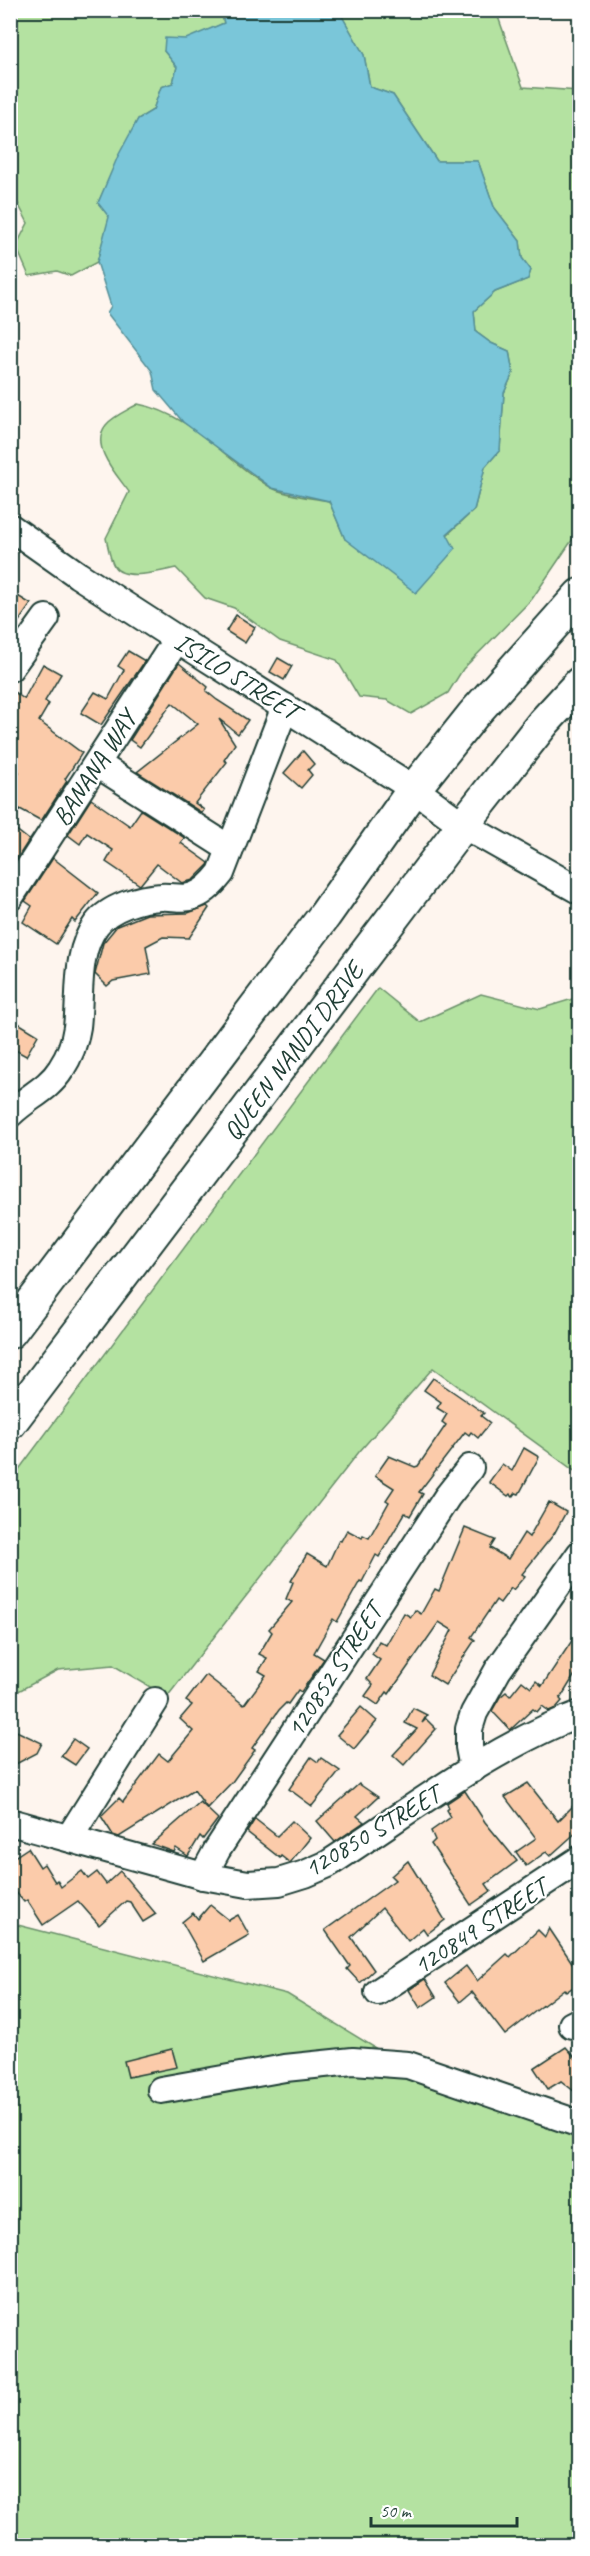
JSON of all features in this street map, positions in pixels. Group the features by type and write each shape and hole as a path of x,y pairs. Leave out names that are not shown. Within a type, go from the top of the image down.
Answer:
{"main road":[{"path":"10,1332 325,915 414,789 473,715 579,595"},
{"name":"QUEEN NANDI DRIVE","path":"10,1423 463,825 544,722 579,683"}],"street":[{"name":"ISILO STREET","path":"10,527 78,575 414,789 463,825 579,891"},
{"path":"10,668 46,618"},
{"name":"BANANA WAY","path":"10,897 177,639"},
{"path":"10,1114 51,1084 62,1069 73,1044 86,943 96,925 116,908 160,897 193,897 210,886 221,873 285,707"},
{"path":"97,764 230,849"},
{"name":"120852 STREET","path":"203,1876 217,1850 447,1497 470,1468"},
{"path":"473,1769 469,1738 474,1713 498,1670 579,1554"},
{"path":"69,1838 155,1701"},
{"name":"120850 STREET","path":"10,1822 203,1876 248,1884 279,1882 328,1864 473,1769 532,1735 579,1714"},
{"name":"120849 STREET","path":"378,1992 579,1859"},
{"path":"161,2090 285,2068 342,2062 397,2064 408,2065 579,2124"}],"green space":[{"path":"10,11 221,11 224,23 164,51 177,67 173,83 161,87 153,110 138,119 98,203 110,217 97,262 71,276 57,271 29,276 16,246 28,223 11,190"},
{"path":"339,11 496,11 523,87 579,91 579,530 532,599 463,669 448,693 411,714 387,700 359,697 337,660 280,641 234,608 205,598 176,568 143,574 119,571 114,566 106,538 129,492 107,460 101,442 102,433 113,419 138,404 175,417 270,487 291,494 329,501 345,539 447,535 474,510 485,467 500,450 504,393 513,373 509,351 491,343 476,332 474,311 495,292 528,279 531,270 522,258 520,241 494,207 478,161 437,161 393,95 370,87 364,55"},
{"path":"378,988 420,1022 481,994 540,1009 579,997 579,1469 576,1472 433,1368 359,1452 167,1697 113,1665 58,1670 11,1695 11,1480"},
{"path":"10,1923 287,1994 426,2079 579,2129 579,2545 11,2545"}],"water":[{"path":"221,11 339,11 364,55 370,87 393,95 437,161 478,161 494,207 520,241 522,258 531,270 528,279 495,292 474,311 476,332 491,343 509,351 513,373 504,393 500,450 485,467 474,510 447,534 455,549 416,593 345,539 329,501 272,488 183,422 156,390 152,371 107,313 111,306 97,262 109,217 98,203 118,156 138,119 153,110 161,87 173,83 177,67 164,51 165,38 186,39 224,23"}],"building":[{"path":"16,595 31,604 10,634 10,604"},
{"path":"236,615 255,627 245,643 226,631"},
{"path":"128,651 145,661 101,725 81,713 95,692 108,699 124,670 118,666"},
{"path":"278,658 292,666 284,680 270,672"},
{"path":"179,663 208,687 206,691 248,720 238,734 219,719 235,744 224,760 227,762 195,803 204,810 202,813 137,772 198,724 172,703 140,747 130,740"},
{"path":"43,664 61,674 45,701 49,704 39,721 82,753 43,818 40,820 20,809 10,823 10,783 19,772 10,765 10,689 24,699"},
{"path":"303,751 314,764 308,770 312,775 301,788 284,773"},
{"path":"91,799 130,826 141,810 185,838 181,843 209,863 208,865 193,880 182,883 157,864 140,885 106,862 113,850 87,833 80,844 68,835"},
{"path":"10,825 29,840 13,865 10,863"},
{"path":"53,858 98,893 75,922 72,919 56,944 23,922 32,906 25,901"},
{"path":"207,906 209,908 189,938 163,937 146,946 151,974 113,981 107,986 95,974 103,943 117,926 147,914 188,913"},
{"path":"10,1018 38,1035 26,1056 10,1047"},
{"path":"433,1378 484,1413 481,1416 490,1423 478,1438 471,1432 469,1435 465,1432 419,1492 423,1494 410,1516 405,1513 379,1557 376,1555 337,1622 333,1619 314,1653 324,1659 301,1692 298,1690 288,1704 286,1703 279,1710 252,1748 255,1750 232,1782 207,1808 194,1790 119,1837 113,1835 101,1816 119,1798 123,1802 159,1754 168,1761 193,1731 180,1719 192,1705 186,1701 206,1675 244,1705 266,1675 259,1671 267,1658 259,1654 272,1632 269,1629 292,1602 286,1599 293,1582 291,1581 307,1554 327,1566 339,1540 341,1541 347,1530 362,1538 363,1535 369,1538 394,1488 375,1476 389,1456 415,1467 418,1466 446,1425 442,1422 447,1414 437,1408 441,1402 424,1390"},
{"path":"524,1448 539,1457 519,1494 516,1493 513,1497 510,1494 508,1496 489,1482 502,1464 512,1471"},
{"path":"549,1502 566,1512 554,1534 522,1574 525,1576 513,1590 511,1588 500,1603 496,1600 471,1637 475,1640 445,1685 429,1675 452,1630 439,1622 389,1694 387,1692 378,1705 365,1696 373,1685 367,1679 380,1660 372,1654 379,1641 386,1645 404,1613 411,1617 415,1610 421,1614 435,1589 439,1591 465,1528 495,1540 490,1548 508,1559 524,1533 529,1537"},
{"path":"579,1630 579,1668 560,1699 562,1701 556,1708 549,1711 542,1706 537,1712 533,1709 510,1730 492,1711 500,1697 506,1692 510,1696 522,1681 531,1688 536,1681 542,1686"},
{"path":"361,1707 377,1721 354,1749 337,1735"},
{"path":"413,1708 427,1715 422,1723 426,1719 436,1729 404,1765 393,1755 417,1729 405,1723"},
{"path":"10,1728 42,1743 37,1753 10,1767"},
{"path":"73,1739 87,1749 75,1765 61,1756"},
{"path":"311,1757 318,1762 321,1758 340,1771 312,1806 289,1789"},
{"path":"528,1783 558,1821 579,1800 579,1830 550,1856 546,1852 526,1866 516,1852 536,1838 505,1797"},
{"path":"359,1784 378,1797 357,1816 364,1822 335,1842 317,1821"},
{"path":"465,1791 485,1822 517,1861 486,1884 491,1891 471,1905 431,1844 435,1840 431,1831 451,1817 447,1810 449,1808 447,1803"},
{"path":"200,1802 218,1819 203,1839 200,1836 188,1856 176,1848 174,1852 152,1844"},
{"path":"255,1819 277,1836 292,1821 310,1838 290,1863 247,1832"},
{"path":"28,1848 40,1867 44,1864 55,1882 57,1880 61,1887 82,1871 88,1879 97,1872 106,1884 120,1871 156,1914 143,1922 130,1902 126,1901 99,1925 78,1901 43,1925 27,1900 24,1902 10,1885 10,1860"},
{"path":"408,1861 445,1920 427,1934 423,1928 408,1941 382,1908 351,1937 374,1970 360,1983 347,1969 350,1966 325,1930 395,1880 391,1876"},
{"path":"210,1905 229,1920 238,1915 249,1935 204,1961 182,1922 193,1913 198,1919"},
{"path":"549,1928 579,1973 579,1983 566,1992 564,1989 505,2035 472,1992 460,2002 445,1983 466,1966 477,1981 507,1954 510,1957 538,1930 545,1937"},
{"path":"425,1979 436,1997 420,2008 409,1990"},
{"path":"566,2047 579,2062 579,2095 561,2081 548,2089 534,2068"},
{"path":"172,2049 177,2067 128,2077 124,2061"}]}
